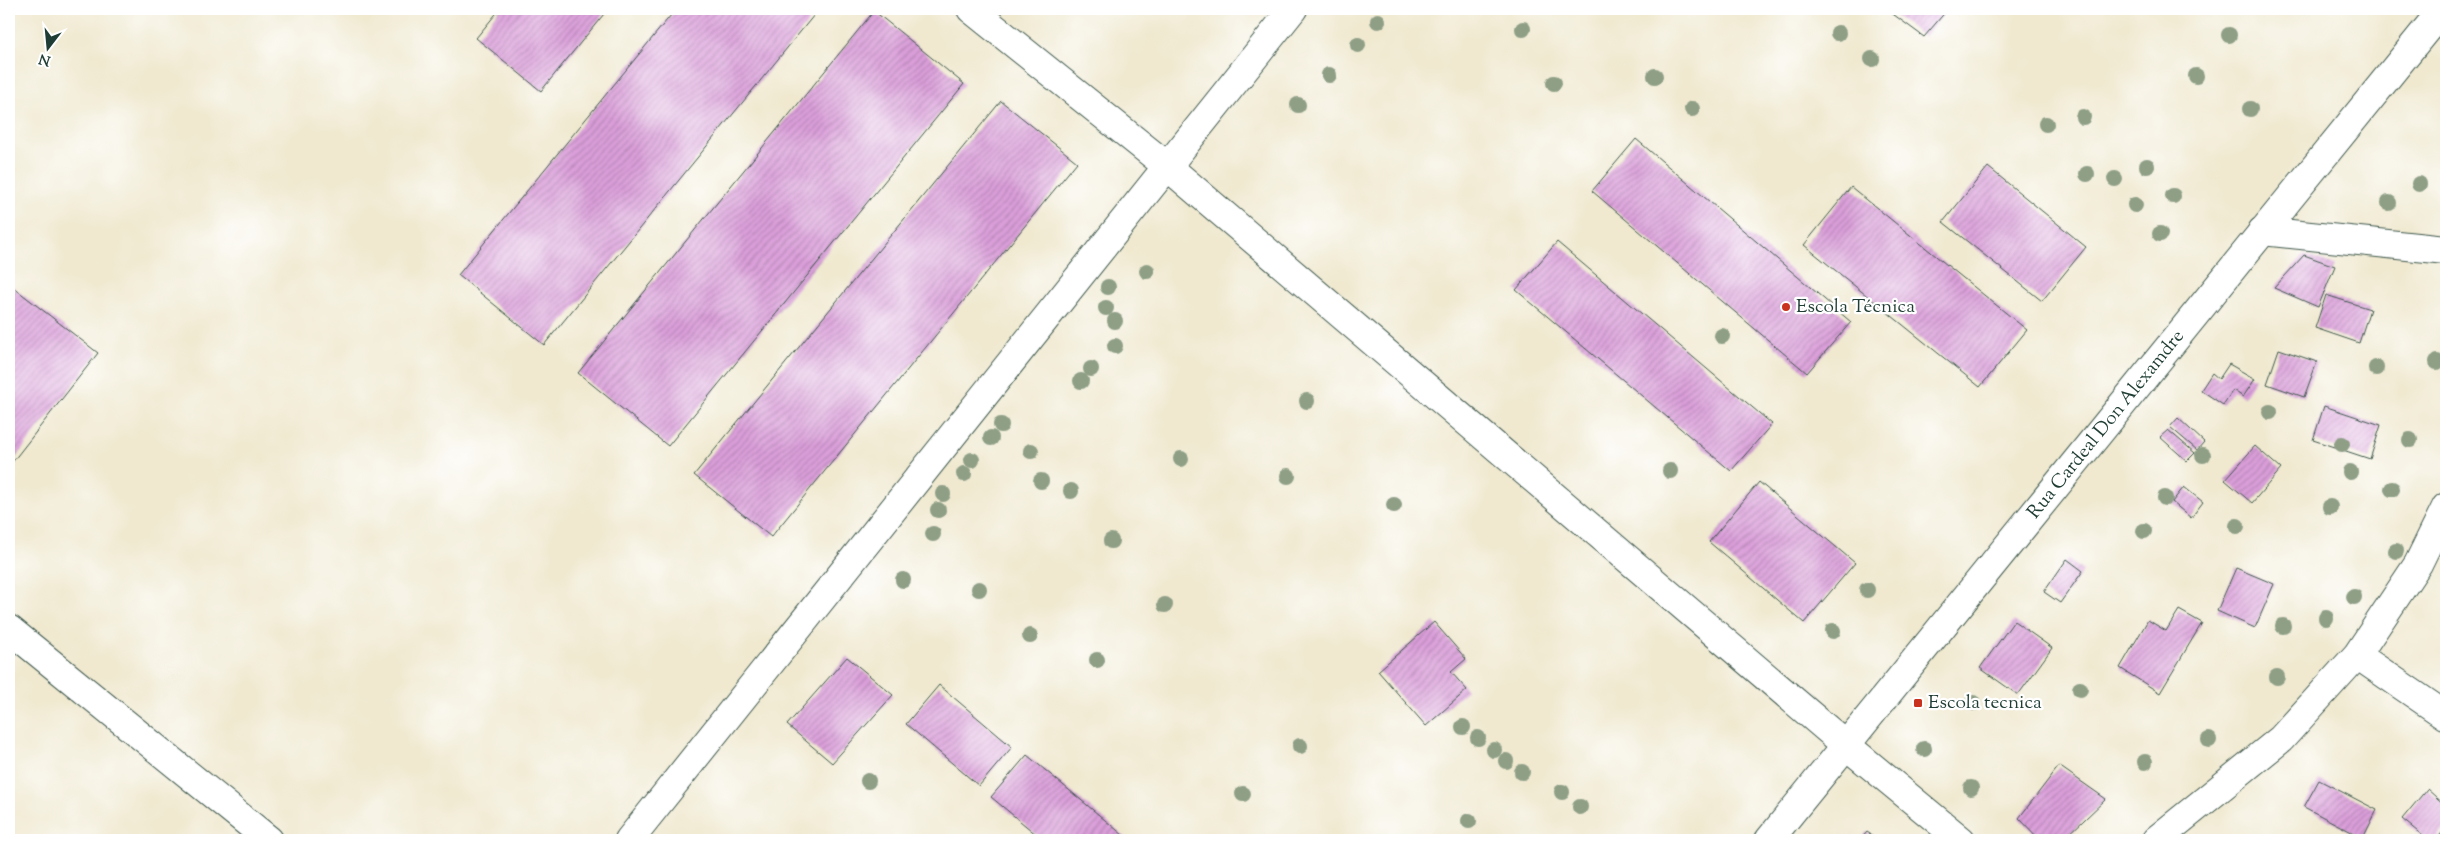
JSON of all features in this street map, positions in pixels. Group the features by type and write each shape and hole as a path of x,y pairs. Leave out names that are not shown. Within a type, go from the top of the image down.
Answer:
{"street":[{"path":"971,9 1167,166 1846,746 1961,840"},
{"path":"629,840 1293,9"},
{"name":"Rua Cardeal Don Alexamdre","path":"1769,840 2443,9"},
{"path":"2262,231 2446,250"},
{"path":"2156,840 2281,740 2357,655 2418,564 2446,507"},
{"path":"9,629 269,840"},
{"path":"2357,655 2446,716"}],"building":[{"path":"500,9 608,9 541,91 476,38"},
{"path":"676,9 819,9 544,345 458,275"},
{"path":"1886,9 1948,9 1924,37"},
{"path":"874,11 964,84 668,446 578,373"},
{"path":"1001,101 1077,162 771,537 694,475"},
{"path":"1636,139 1851,322 1807,373 1592,191"},
{"path":"1988,167 2086,247 2042,301 1943,222"},
{"path":"1851,187 2027,330 1980,387 1804,245"},
{"path":"1557,242 1772,424 1731,471 1516,290"},
{"path":"2304,255 2335,266 2318,307 2274,288"},
{"path":"9,284 98,353 10,465 9,464"},
{"path":"2326,295 2370,309 2359,343 2315,328"},
{"path":"2279,349 2317,362 2304,397 2267,384"},
{"path":"2229,364 2255,379 2243,397 2233,390 2223,405 2201,390 2212,373 2219,379"},
{"path":"2324,406 2381,425 2370,459 2313,440"},
{"path":"2178,418 2204,442 2197,450 2170,427"},
{"path":"2168,430 2195,453 2187,461 2160,437"},
{"path":"2255,446 2281,469 2252,503 2225,480"},
{"path":"1759,482 1855,563 1804,623 1709,542"},
{"path":"2184,487 2203,502 2191,518 2172,502"},
{"path":"2067,559 2083,571 2060,603 2044,592"},
{"path":"2236,568 2274,584 2255,628 2217,611"},
{"path":"2179,610 2202,623 2160,693 2120,668 2148,620 2166,631"},
{"path":"2014,621 2052,648 2018,695 1980,668"},
{"path":"1434,622 1466,659 1451,672 1467,690 1426,726 1378,671"},
{"path":"847,657 893,695 832,763 787,725"},
{"path":"939,685 1012,747 979,786 906,724"},
{"path":"1027,755 1129,840 1043,840 991,797"},
{"path":"2059,766 2106,799 2063,840 2040,840 2019,818"},
{"path":"2319,780 2377,810 2363,838 2304,807"},
{"path":"2427,789 2446,806 2446,828 2436,840 2428,840 2402,819"},
{"path":"1867,832 1879,840 1860,840"}],"place":[{"name":"Escola Técnica","path":"1786,307"},
{"name":"Escola tecnica","path":"1918,703"}]}
